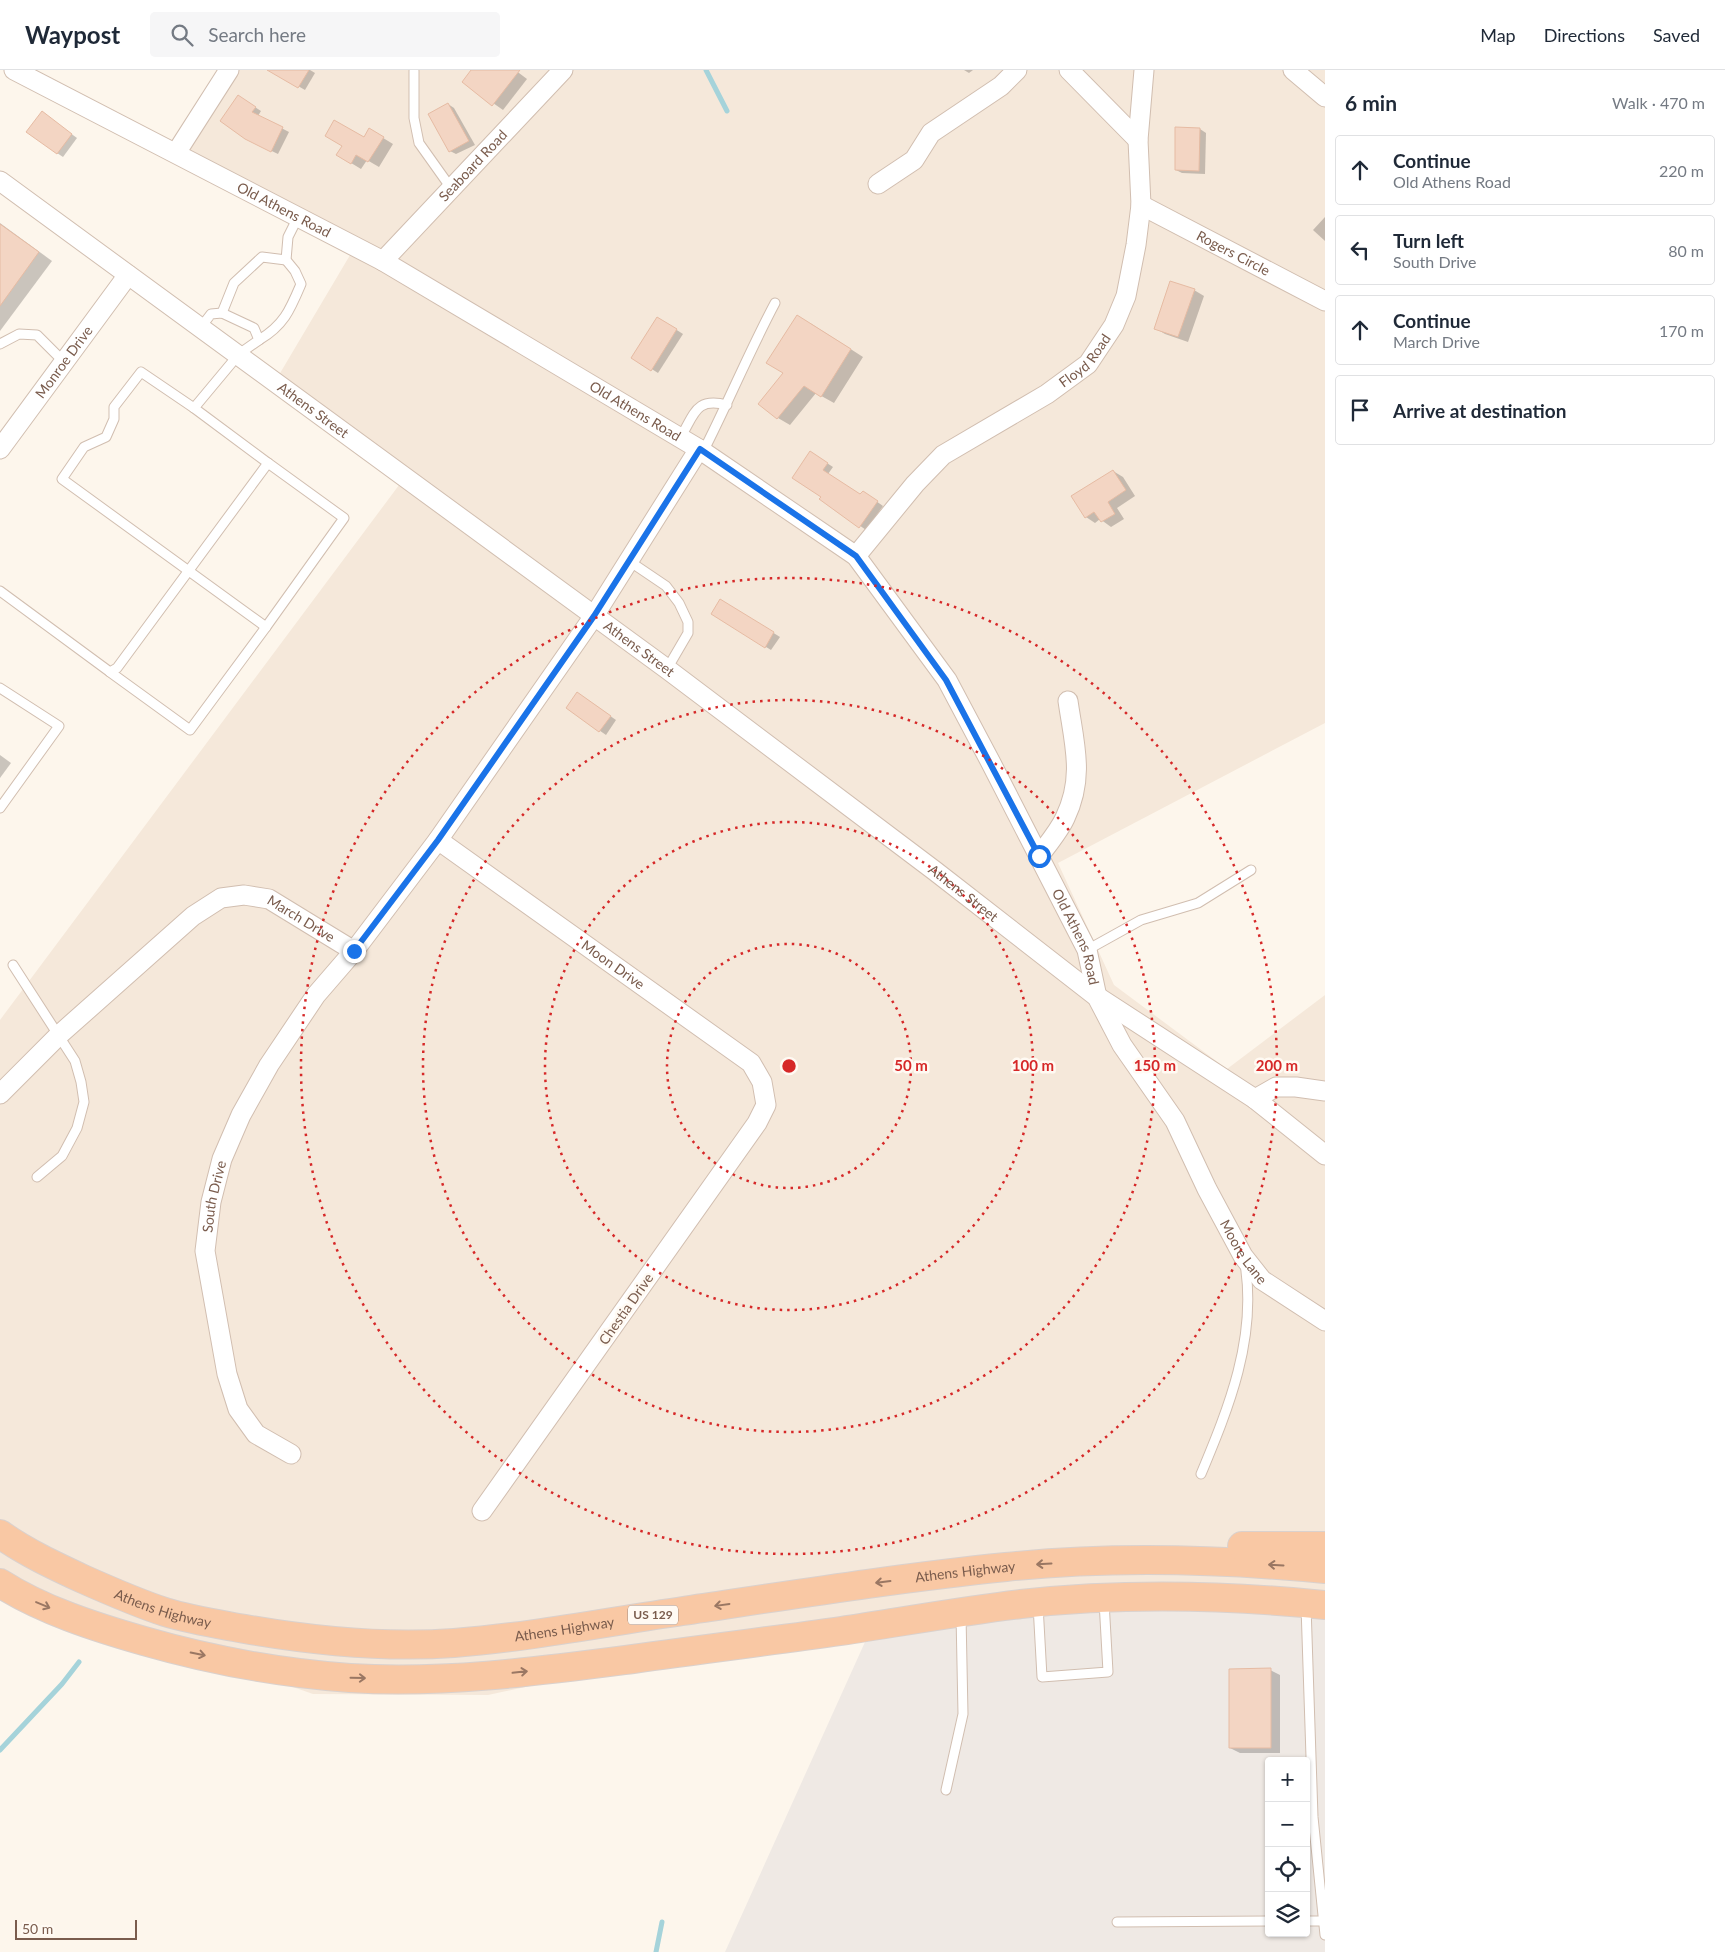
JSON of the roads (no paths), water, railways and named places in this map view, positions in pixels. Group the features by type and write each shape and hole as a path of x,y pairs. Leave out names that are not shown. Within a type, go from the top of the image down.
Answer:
{"highway":[{"name":"Athens Highway","path":"0,1534 61,1569 105,1589 167,1613 278,1635 337,1642 394,1644 454,1643 519,1635 833,1588 1009,1567 1154,1560 1325,1569"},
{"path":"1086,1562 1150,1546 1325,1546"},
{"path":"0,1583 15,1593 94,1627 175,1650 265,1668 350,1678 432,1679 573,1666 838,1631 960,1612 1038,1603 1161,1596 1316,1604"}],"street":[{"path":"176,153 229,70"},
{"name":"Seaboard Road","path":"383,261 563,70"},
{"path":"878,184 914,160 931,133 1001,86 1017,70"},
{"path":"1069,70 1138,140"},
{"name":"Floyd Road","path":"856,556 915,484 943,455 1047,394 1088,364 1114,325 1126,296 1142,205 1138,140 1144,70"},
{"path":"1293,70 1325,97"},
{"name":"Old Athens Road","path":"20,71 383,261 701,451 856,556 946,680 1087,950 1097,997"},
{"name":"Athens Street","path":"0,181 239,354 667,669 935,871 1097,997 1122,1045 1175,1121 1192,1158"},
{"name":"Rogers Circle","path":"1142,205 1325,301"},
{"name":"Monroe Drive","path":"0,449 128,275"},
{"path":"354,951 438,840 594,616 701,451"},
{"path":"1039,856 1065,819 1076,790 1078,770 1068,701"},
{"name":"Moon Drive","path":"438,840 751,1063 762,1082 766,1105"},
{"name":"March Drive","path":"0,1094 59,1036 193,916 221,898 244,895 269,899 354,951"},
{"name":"South Drive","path":"291,1454 256,1434 238,1409 227,1374 205,1251 211,1202 222,1159 241,1114 269,1065 316,995 354,951"},
{"path":"1097,997 1256,1099 1325,1156"},
{"path":"1256,1099 1276,1088 1296,1087 1325,1091"},
{"name":"Chestia Drive","path":"482,1511 757,1124 766,1105"},
{"name":"Moore Lane","path":"1192,1158 1243,1256 1262,1280 1325,1321"}],"lane":[{"path":"414,71 414,118 419,143 451,188"},
{"path":"194,408 239,354 273,332 287,315 301,284 286,260 288,236 298,217"},
{"path":"222,313 234,283 262,256 286,260"},
{"path":"701,451 727,405 751,348 775,303"},
{"path":"201,327 211,314 222,313 254,328 259,340"},
{"path":"0,344 20,334 37,335 64,362"},
{"path":"0,591 190,730 266,626 344,518 194,408 141,372 114,407 114,419 106,437 84,448 62,479 266,626"},
{"path":"680,438 700,406 712,402 727,405"},
{"path":"110,672 117,668 268,463"},
{"path":"629,561 666,586 679,603 688,622 688,633 667,669"},
{"path":"0,688 59,726 0,808"},
{"path":"1087,950 1141,920 1198,903 1251,870"},
{"path":"13,965 75,1061 82,1082 84,1102 76,1128 62,1156 37,1177"},
{"path":"1201,1474 1224,1420 1236,1384 1247,1327 1248,1284 1243,1256"},
{"path":"1038,1603 1042,1676 1108,1672 1104,1598"},
{"path":"1316,1604 1313,1816 1325,1935"},
{"path":"946,1790 963,1714 960,1612"},
{"path":"1117,1922 1265,1921"},
{"path":"1310,1921 1324,1921"}],"waterway":[{"path":"706,70 727,111"},
{"path":"0,1750 62,1684 79,1662"},
{"path":"656,1952 662,1922"}]}
